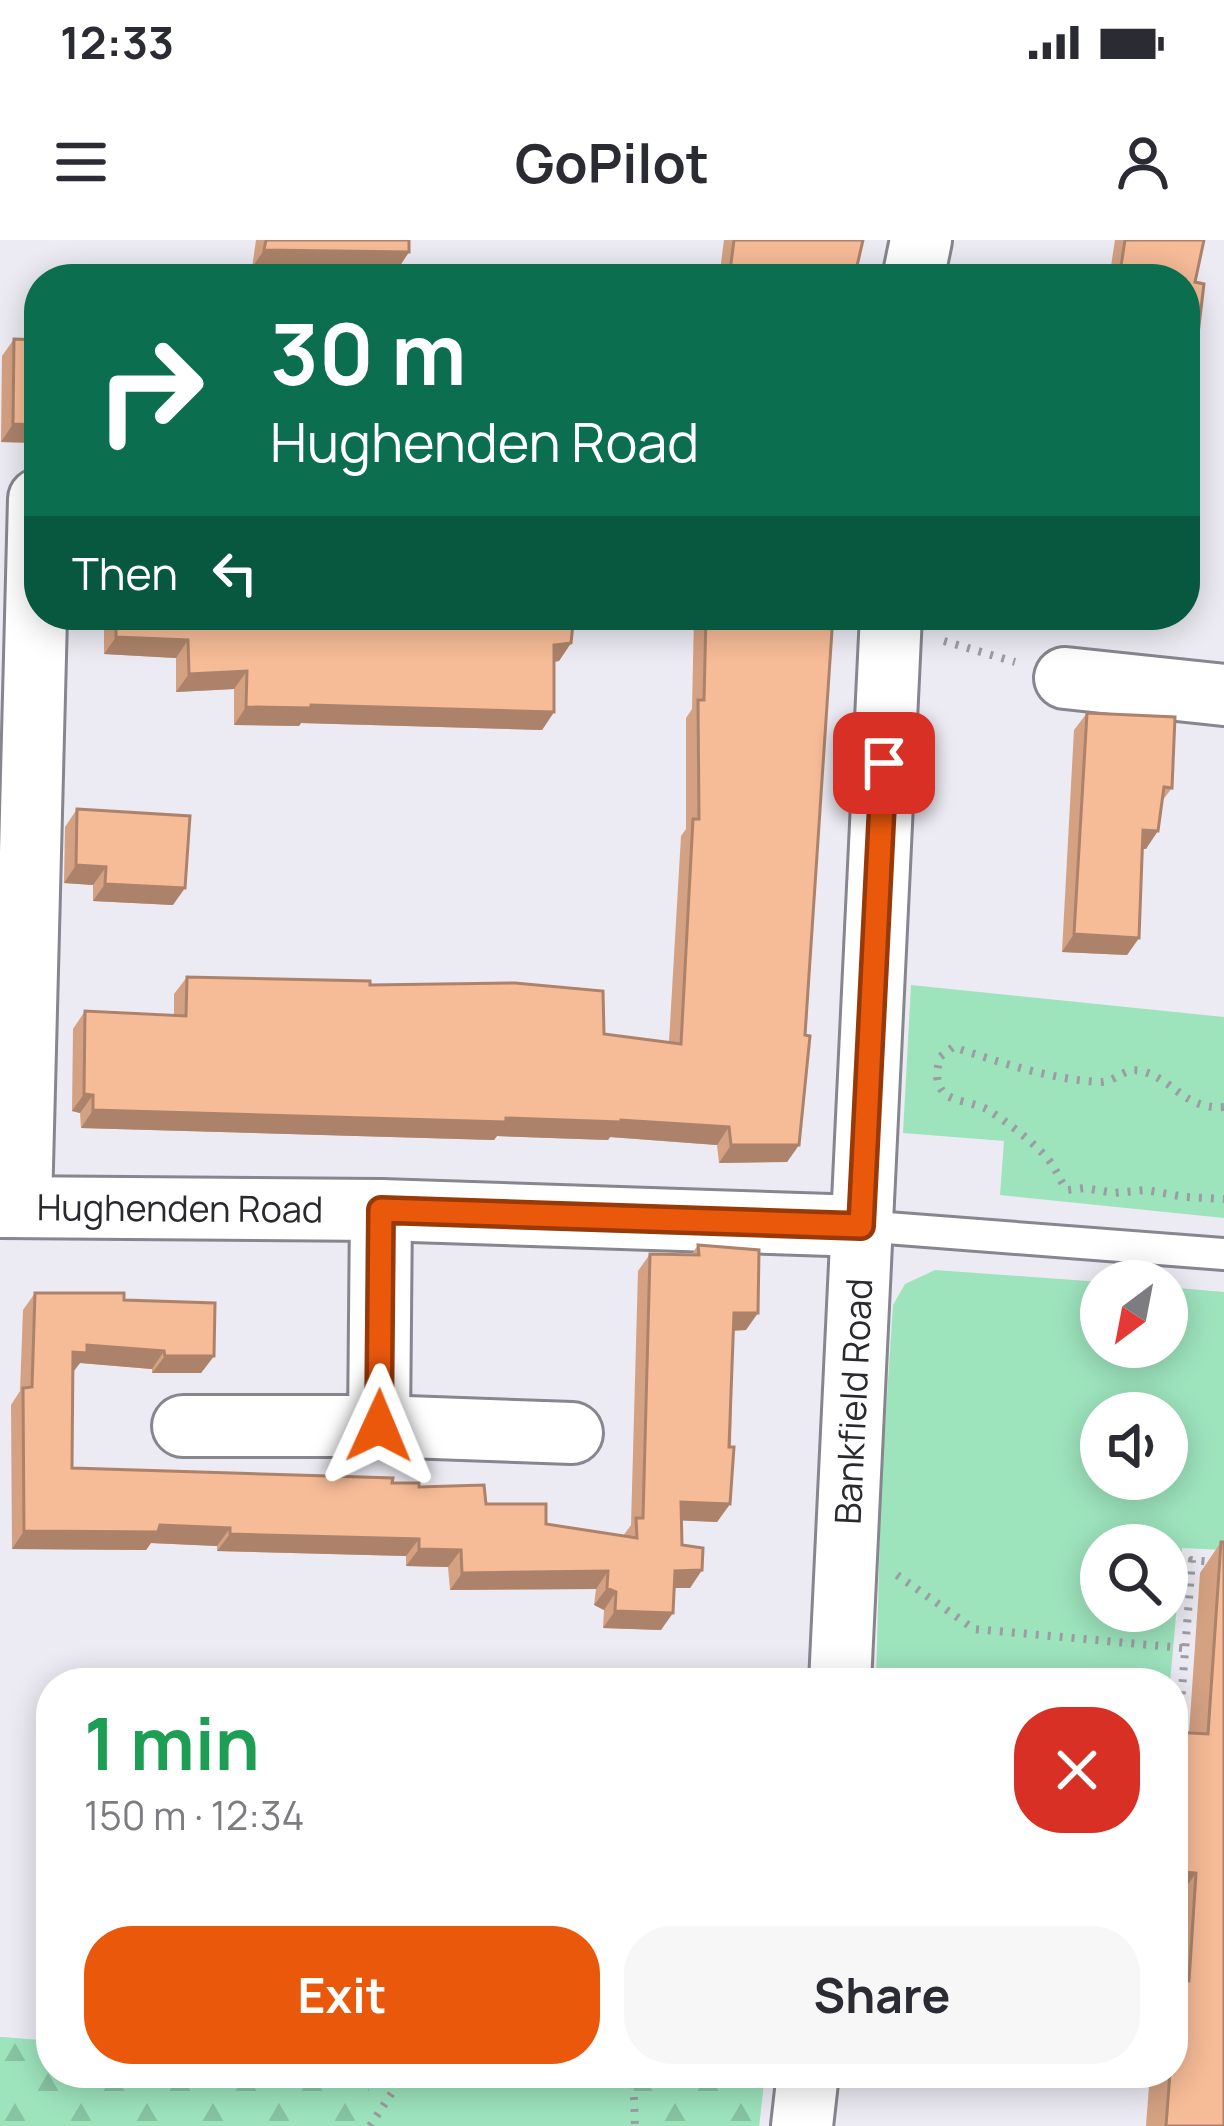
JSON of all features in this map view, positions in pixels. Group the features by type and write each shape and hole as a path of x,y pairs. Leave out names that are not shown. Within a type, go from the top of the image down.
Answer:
{"street":[{"path":"10,1207 34,630"},
{"name":"Bankfield Road","path":"841,1668 891,630"},
{"path":"1065,678 1224,695"},
{"name":"Hughenden Road","path":"10,1207 381,1210 861,1226"},
{"path":"379,1426 381,1210"},
{"path":"183,1426 572,1433"},
{"path":"802,2126 806,2088"}],"lane":[{"path":"861,1226 1224,1254"}],"path":[{"path":"921,630 1065,678"},
{"path":"1224,1107 1207,1108 1188,1100 1153,1075 1137,1070 1126,1070 1106,1082 1089,1081 953,1048 940,1057 937,1076 941,1090 951,1099 986,1108 1038,1150 1068,1190 1146,1190 1224,1199"},
{"path":"847,1540 974,1629 1183,1648"},
{"path":"1182,1668 1192,1560 1224,1563"},
{"path":"370,2126 395,2088"},
{"path":"634,2088 635,2126"}],"green space":[{"path":"911,985 1224,1017 1224,1218 1000,1195 1004,1141 903,1133"},
{"path":"935,1270 1080,1280 1080,1368 1188,1368 1188,1289 1224,1292 1224,1550 1188,1548 1188,1524 1080,1524 1080,1632 1175,1632 1171,1668 876,1668 881,1488 893,1305 905,1284"},
{"path":"0,2037 36,2040 36,2088 763,2088 759,2126 0,2126"},
{"path":"0,2037 36,2040 36,2088 369,2088 361,2120 352,2126 0,2126"},
{"path":"634,2088 763,2088 759,2126 635,2126"}],"building":[{"path":"266,240 409,240 409,252 264,250"},
{"path":"734,240 863,240 857,264 731,264"},
{"path":"1125,240 1204,240 1199,264 1121,264"},
{"path":"14,339 24,339 24,424 13,424"},
{"path":"116,630 572,630 571,643 554,645 554,712 246,707 247,671 189,674 188,640 116,637"},
{"path":"706,630 832,630 805,1035 810,1036 799,1145 731,1145 729,1127 621,1120 506,1118 506,1122 93,1110 93,1095 84,1094 85,1011 186,1016 187,977 370,981 370,985 515,983 603,991 604,1034 681,1044 693,819 699,819 698,700 704,700"},
{"path":"1087,713 1175,717 1172,788 1164,787 1158,831 1143,830 1139,938 1074,934"},
{"path":"77,809 190,816 185,888 105,884 106,867 76,865"},
{"path":"698,1245 759,1250 758,1313 734,1313 730,1504 681,1502 682,1545 703,1548 702,1570 675,1571 673,1613 615,1611 616,1592 607,1588 608,1571 462,1573 461,1550 419,1549 419,1539 230,1534 230,1528 160,1525 158,1532 24,1531 23,1388 32,1387 35,1293 124,1293 124,1300 215,1303 214,1356 165,1356 164,1351 87,1345 87,1353 73,1352 72,1468 393,1478 392,1483 419,1483 419,1487 484,1485 486,1504 546,1504 546,1524 637,1538 636,1518 643,1518 650,1254 699,1255"},
{"path":"1224,1542 1224,2126 1166,2126 1169,2088 1188,2088 1188,1981 1196,1873 1188,1872 1188,1733 1208,1734"}],"route":[{"path":"379,1426 381,1210 861,1226 884,763"}]}
